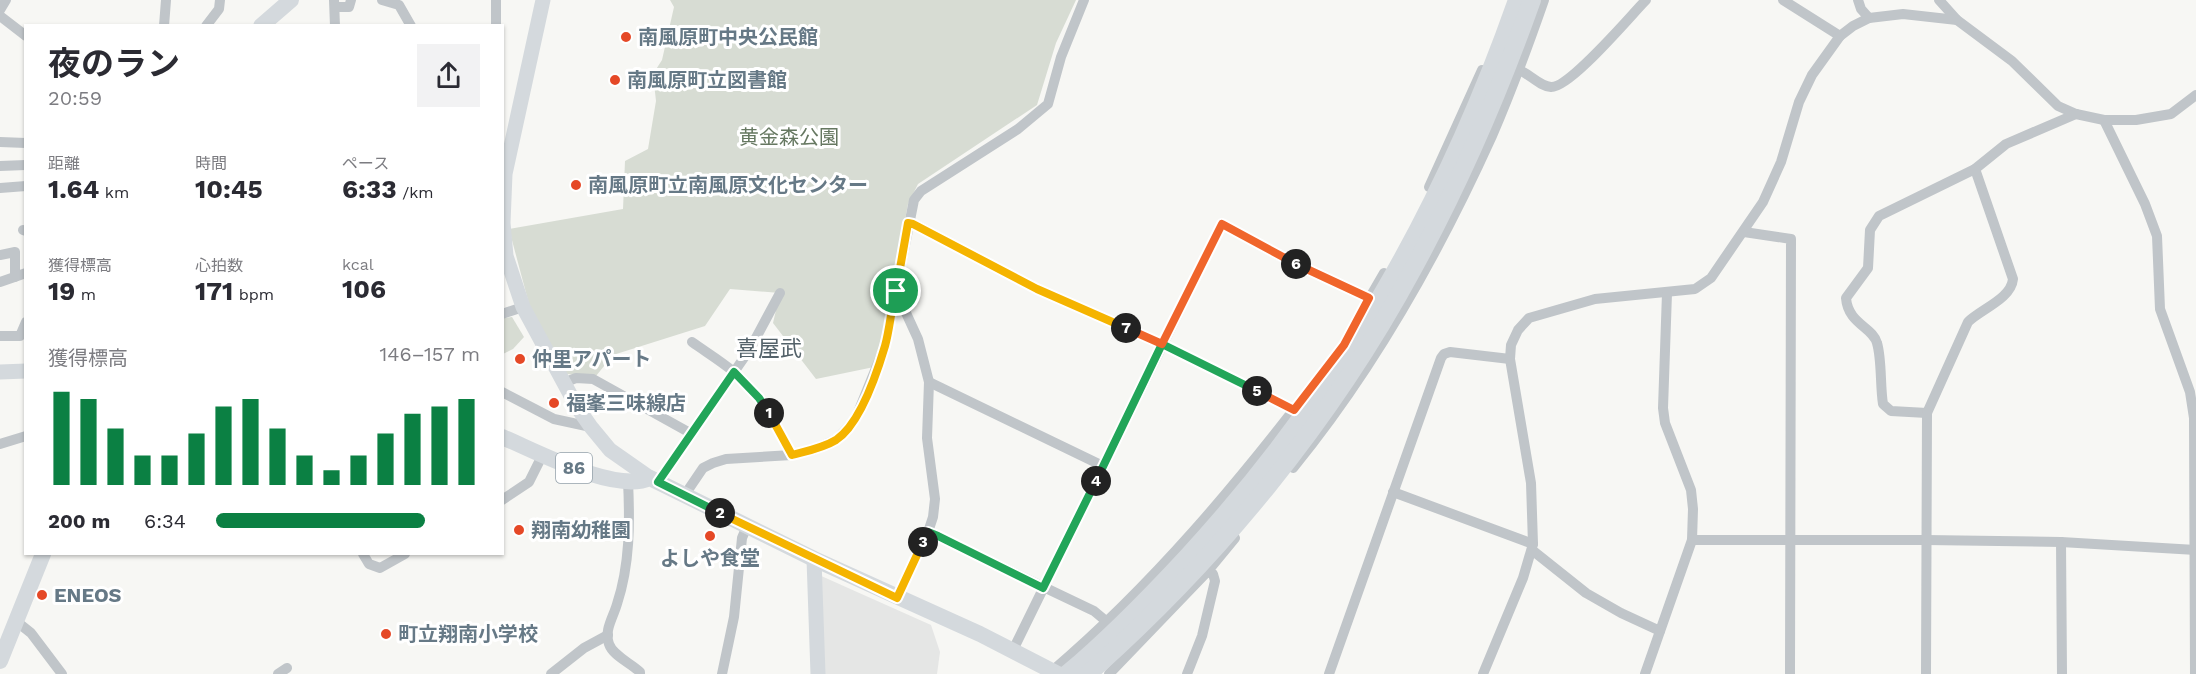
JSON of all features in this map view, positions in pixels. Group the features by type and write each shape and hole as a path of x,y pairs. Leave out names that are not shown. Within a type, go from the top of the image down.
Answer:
{"highway":[{"path":"1056,673 1126,620 1230,510 1323,388 1395,274 1438,193 1496,60 1517,0"},
{"path":"1088,674 1137,630 1240,518 1291,455 1372,339 1412,271 1450,198 1504,77 1532,0"}],"main road":[{"path":"263,24 291,0"},
{"path":"504,186 543,0"},
{"path":"504,243 506,256 523,307 563,383 591,427 610,450 654,480 684,496 897,598 980,633 1056,673"},
{"path":"0,372 24,371"},
{"name":"86","path":"504,438 582,472 628,481 654,480"},
{"path":"0,661 43,555"},
{"path":"814,559 818,674"}],"street":[{"path":"0,10 6,0"},
{"path":"164,24 166,0"},
{"path":"208,24 219,9 220,0"},
{"path":"335,24 334,3 349,7 351,0"},
{"path":"382,0 399,5 410,24"},
{"path":"496,0 496,24"},
{"path":"684,496 703,468 713,463 726,459 792,455 813,450 837,439 855,420 885,346 911,206 921,191 1018,129 1048,104 1061,57 1084,0"},
{"path":"1056,673 1186,541 1294,410 1344,345 1413,225 1490,52 1508,0"},
{"path":"1109,674 1207,572 1315,441 1374,355 1461,201 1519,70 1544,0"},
{"path":"1519,70 1534,80 1552,87 1557,85 1580,70 1646,0"},
{"path":"1783,0 1840,36"},
{"path":"1858,0 1861,9 1869,18"},
{"path":"1940,0 1957,20 2012,61 2058,106 2076,114 2104,120 2136,120 2171,114 2196,95"},
{"path":"1483,674 1523,578 1532,547 1532,483 1510,359 1511,345 1518,330 1529,318 1594,299 1695,289 1711,278 1763,202 1781,162 1799,102 1808,84 1840,36 1869,18 1903,14 1957,20"},
{"path":"0,16 24,34"},
{"path":"1927,413 1891,411 1883,404 1877,341 1852,316 1847,307 1846,298 1868,268 1870,230 1879,216 1975,170 2006,144 2076,114"},
{"path":"2104,120 2145,204 2157,236 2160,309 2190,392 2194,418 2195,674"},
{"path":"0,142 24,143"},
{"path":"0,166 24,165"},
{"path":"1926,674 1927,413 1968,322 1977,313 2007,294 2012,287 2013,279 1975,170"},
{"path":"0,188 24,186"},
{"path":"908,223 918,226 1037,289 1162,344 1294,410"},
{"path":"1012,650 1222,224 1292,262 1369,298"},
{"path":"1744,232 1791,239 1790,674"},
{"path":"0,255 15,252 20,275 0,282"},
{"path":"896,291 918,339 929,382 927,438 935,499 928,532 897,598"},
{"path":"654,480 692,434 750,349 780,293"},
{"path":"1645,674 1692,540 1693,509 1690,490 1665,423 1663,408 1667,293"},
{"path":"504,313 523,307"},
{"path":"0,336 20,336 24,327"},
{"path":"692,342 734,372 759,398 792,455"},
{"path":"1329,674 1441,358 1450,352 1510,359"},
{"path":"563,383 576,378 593,379 692,434"},
{"path":"929,382 1103,466"},
{"path":"504,393 554,419 591,427"},
{"path":"0,444 24,437"},
{"path":"504,499 529,482 543,454"},
{"path":"628,481 629,525 623,585 608,634 613,651 633,665 640,674"},
{"path":"1393,492 1532,547 1586,593 1621,613 1660,631"},
{"path":"722,674 734,617 742,538 747,526"},
{"path":"928,532 1094,612 1106,621"},
{"path":"1692,540 2061,542 2195,550"},
{"path":"2061,542 2062,674"},
{"path":"364,555 369,564 380,568 403,555"},
{"path":"1187,674 1202,636 1215,582 1213,574 1207,572"},
{"path":"16,621 31,633 62,674"},
{"path":"552,674 584,648 608,634"}],"shaded area":[{"path":"819,575 931,625 940,652 937,674 822,674"}],"green space":[{"name":"黄金森公園","path":"670,0 1076,0 1056,43 1037,105 918,184 908,204 886,319 874,367 816,379 773,323 780,293 730,289 705,326 613,355 596,376 566,374 529,304 509,229 623,209 625,161 648,149 656,101 653,74 662,60 674,7"},
{"path":"512,317 524,337 513,349 504,354 504,318"}],"place":[{"name":"南風原町中央公民館","path":"626,37"},
{"name":"南風原町立図書館","path":"615,80"},
{"name":"南風原町立南風原文化センター","path":"576,185"},
{"name":"仲里アパート","path":"520,359"},
{"name":"福峯三味線店","path":"554,403"},
{"name":"翔南幼稚園","path":"519,530"},
{"name":"よしや食堂","path":"710,536"},
{"name":"ENEOS","path":"42,595"},
{"name":"町立翔南小学校","path":"386,634"}],"district":[{"name":"喜屋武","path":"769,348"}],"route":[{"path":"896,291 885,346 863,405 846,432 827,445 792,455 759,398 734,372 658,482 897,598 928,532 1043,588 1162,344 1294,410 1344,345 1369,298 1292,262 1222,224 1162,344 1037,289 918,226 908,223 896,291"}]}
